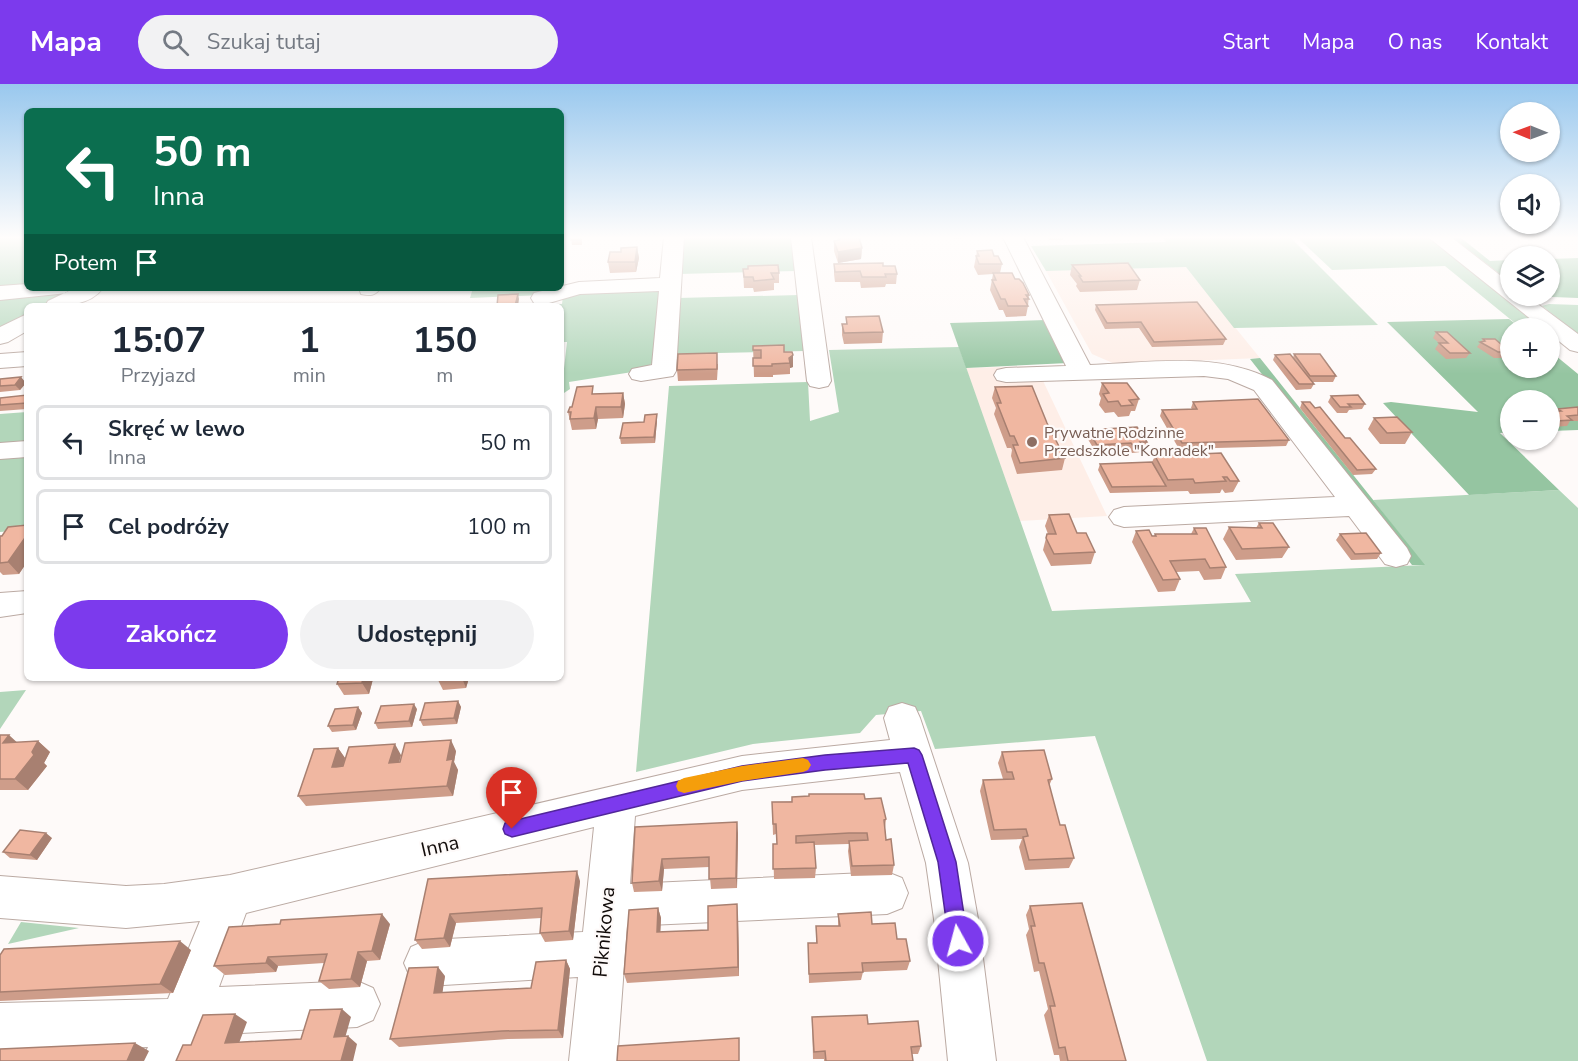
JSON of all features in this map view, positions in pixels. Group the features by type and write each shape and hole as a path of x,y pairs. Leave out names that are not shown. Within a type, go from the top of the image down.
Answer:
{"street":[{"path":"807,283 819,381"},
{"path":"1036,283 1081,372"},
{"path":"542,298 579,288 672,285 664,371 641,374"},
{"path":"0,293 67,291"},
{"path":"1527,306 1578,345"},
{"path":"0,337 24,323"},
{"path":"0,361 24,359"},
{"path":"1006,375 1204,369 1231,370 1246,375 1263,385 1396,556"},
{"path":"0,451 24,449"},
{"path":"1124,517 1358,506"},
{"name":"Inna","path":"0,897 126,907 164,905 230,896 742,773 858,759 908,737 947,862 972,1061"},
{"name":"Piknikowa","path":"593,1061 615,804"},
{"path":"607,906 887,892"},
{"path":"178,1032 216,938 230,896"},
{"path":"427,963 602,954"},
{"path":"0,1028 178,1032 357,1004"}],"shaded area":[{"path":"1052,283 1199,283 1260,358 1115,364 1092,354"},
{"name":"Prywatne Rodzinne Przedszkole \"Konradek\"","path":"1036,366 1107,516 1020,521 966,368"}],"green space":[{"path":"0,283 24,283 24,288 0,290"},
{"path":"1198,283 1336,283 1378,325 1234,328"},
{"path":"1465,283 1489,283 1500,291 1500,306 1519,306 1534,318 1509,318"},
{"path":"1560,283 1578,283 1578,298 1560,297"},
{"path":"663,289 660,355 645,370 569,382 570,389 564,393 567,342 564,342 563,296 579,291"},
{"path":"472,291 553,291 543,295 470,298"},
{"path":"66,293 50,303 24,303 24,318 0,332 0,296"},
{"path":"799,295 804,351 672,354 678,298"},
{"path":"1578,305 1578,334 1560,318 1542,306"},
{"path":"1500,319 1500,378 1560,378 1560,359 1578,374 1578,430 1560,431 1560,390 1500,390 1500,450 1518,450 1559,490 1469,495 1383,403 1478,412 1387,322"},
{"path":"1046,320 1068,363 966,368 950,323"},
{"path":"959,347 1052,611 1251,602 1235,574 1424,565 1373,500 1559,490 1578,508 1578,1061 1207,1061 1095,736 935,749 921,711 876,715 860,733 753,744 636,772 669,386 808,382 810,421 839,412 829,350"},
{"path":"1260,358 1425,565 1412,565 1250,359"},
{"path":"24,412 24,441 0,443 0,414"},
{"path":"24,454 24,530 0,532 0,456"},
{"path":"26,690 0,729 0,692"},
{"path":"21,922 79,928 8,944"}],"building":[{"path":"993,283 1023,283 1029,295 1026,295 1029,299 1024,299 1028,306 1008,306 1005,299 1001,299"},
{"path":"518,294 516,303 497,303 498,295"},
{"path":"1197,302 1226,339 1154,342 1141,322 1107,323 1096,305"},
{"path":"879,316 883,332 844,333 842,324 847,324 846,317"},
{"path":"1436,332 1447,332 1470,353 1450,353 1439,343 1448,343"},
{"path":"1483,339 1495,339 1500,343 1500,352 1480,342 1485,341"},
{"path":"784,345 784,352 792,352 793,355 789,358 790,363 753,366 753,358 761,358 761,350 753,350 753,346"},
{"path":"717,353 717,369 677,370 678,354"},
{"path":"1290,354 1314,384 1299,384 1275,355"},
{"path":"1294,354 1320,354 1336,376 1310,376"},
{"path":"21,377 15,385 0,386 0,379"},
{"path":"1102,383 1127,383 1139,399 1129,400 1133,405 1121,406 1118,401 1108,402 1103,394 1109,393"},
{"path":"593,386 592,394 623,393 621,407 596,407 594,418 570,419 571,412 568,412 572,407 577,387"},
{"path":"1032,386 1065,458 1020,463 1013,445 1018,445 1014,436 1010,436 997,403 1001,403 995,387"},
{"path":"24,395 24,403 0,405 0,398"},
{"path":"1358,395 1365,404 1348,404 1351,407 1340,407 1331,396"},
{"path":"1258,399 1289,440 1182,443 1162,410 1197,409 1193,402"},
{"path":"1302,402 1310,402 1315,408 1320,407 1345,438 1350,438 1376,469 1357,470"},
{"path":"1578,407 1578,415 1567,416 1572,420 1560,421 1560,409"},
{"path":"657,414 654,437 620,438 623,423 644,422 645,415"},
{"path":"1397,417 1412,432 1387,433 1374,418"},
{"path":"1137,427 1147,442 1140,442 1143,446 1134,447 1131,443 1097,445 1088,430"},
{"path":"1221,453 1239,481 1230,481 1227,477 1223,477 1226,481 1195,483 1193,479 1168,480 1155,456"},
{"path":"1152,462 1166,486 1112,487 1100,464"},
{"path":"1069,514 1077,533 1086,533 1095,552 1054,554 1046,538 1047,534 1056,534 1049,515"},
{"path":"1259,523 1273,523 1289,547 1242,549 1229,527 1262,528"},
{"path":"24,525 24,539 8,562 0,563 0,536 8,527"},
{"path":"1194,528 1206,528 1226,567 1210,568 1205,559 1170,561 1180,579 1163,580 1136,531 1149,530 1152,536 1156,536 1155,534 1197,534"},
{"path":"1366,533 1381,553 1355,554 1340,534"},
{"path":"338,681 362,681 362,683 337,684"},
{"path":"458,701 454,718 420,720 425,703"},
{"path":"414,704 409,721 375,723 381,706"},
{"path":"358,707 353,725 328,726 335,709"},
{"path":"0,735 9,735 3,743 38,741 32,752 34,755 15,779 0,779"},
{"path":"451,740 447,760 453,759 447,786 298,796 314,749 338,748 332,767 336,767 343,766 349,747 395,744 389,763 400,762 405,743"},
{"path":"1044,750 1052,779 1048,780 1060,825 1065,825 1074,858 1029,860 1023,837 1028,836 1026,829 994,830 983,780 1014,779 1012,772 1007,772 1002,752"},
{"path":"809,794 864,794 865,799 881,798 886,819 884,820 886,840 891,839 894,865 852,866 849,841 868,840 867,833 849,833 796,836 796,843 814,842 816,868 773,869 773,844 777,844 772,802 792,802 792,797 809,796"},
{"path":"737,822 736,878 709,879 709,857 662,859 659,881 632,883 635,827"},
{"path":"20,830 46,833 30,855 3,852"},
{"path":"577,871 569,931 540,933 542,908 450,914 444,938 415,940 428,879"},
{"path":"1082,903 1126,1061 1068,1061 1065,1047 1059,1048 1050,1006 1055,1006 1044,963 1039,963 1031,926 1035,926 1030,906"},
{"path":"737,904 738,967 624,974 629,910 658,908 657,932 708,930 708,906"},
{"path":"871,912 872,924 895,923 897,939 906,939 910,961 862,963 863,972 809,974 808,943 817,943 816,926 840,926 838,914"},
{"path":"382,914 372,951 358,952 351,979 319,981 327,954 268,957 266,963 214,966 229,927 280,924 281,920"},
{"path":"180,941 160,984 0,992 0,955 4,949"},
{"path":"566,960 558,1030 502,1031 390,1039 409,968 438,967 434,993 531,988 536,962"},
{"path":"342,1009 334,1037 348,1036 341,1061 176,1061 183,1045 191,1045 203,1015 235,1014 225,1043 301,1039 310,1010"},
{"path":"867,1015 868,1024 918,1021 921,1046 911,1047 913,1061 826,1061 825,1051 814,1052 812,1017"},
{"path":"739,1038 739,1061 617,1061 618,1046"},
{"path":"135,1043 127,1061 0,1061 0,1049"}],"slow traffic":[{"path":"684,786 742,773 803,765"}],"place":[{"name":"Prywatne Rodzinne Przedszkole \"Konradek\"","path":"1032,442"}],"route":[{"path":"512,829 742,773 868,758 914,755 947,862 958,941"}]}
